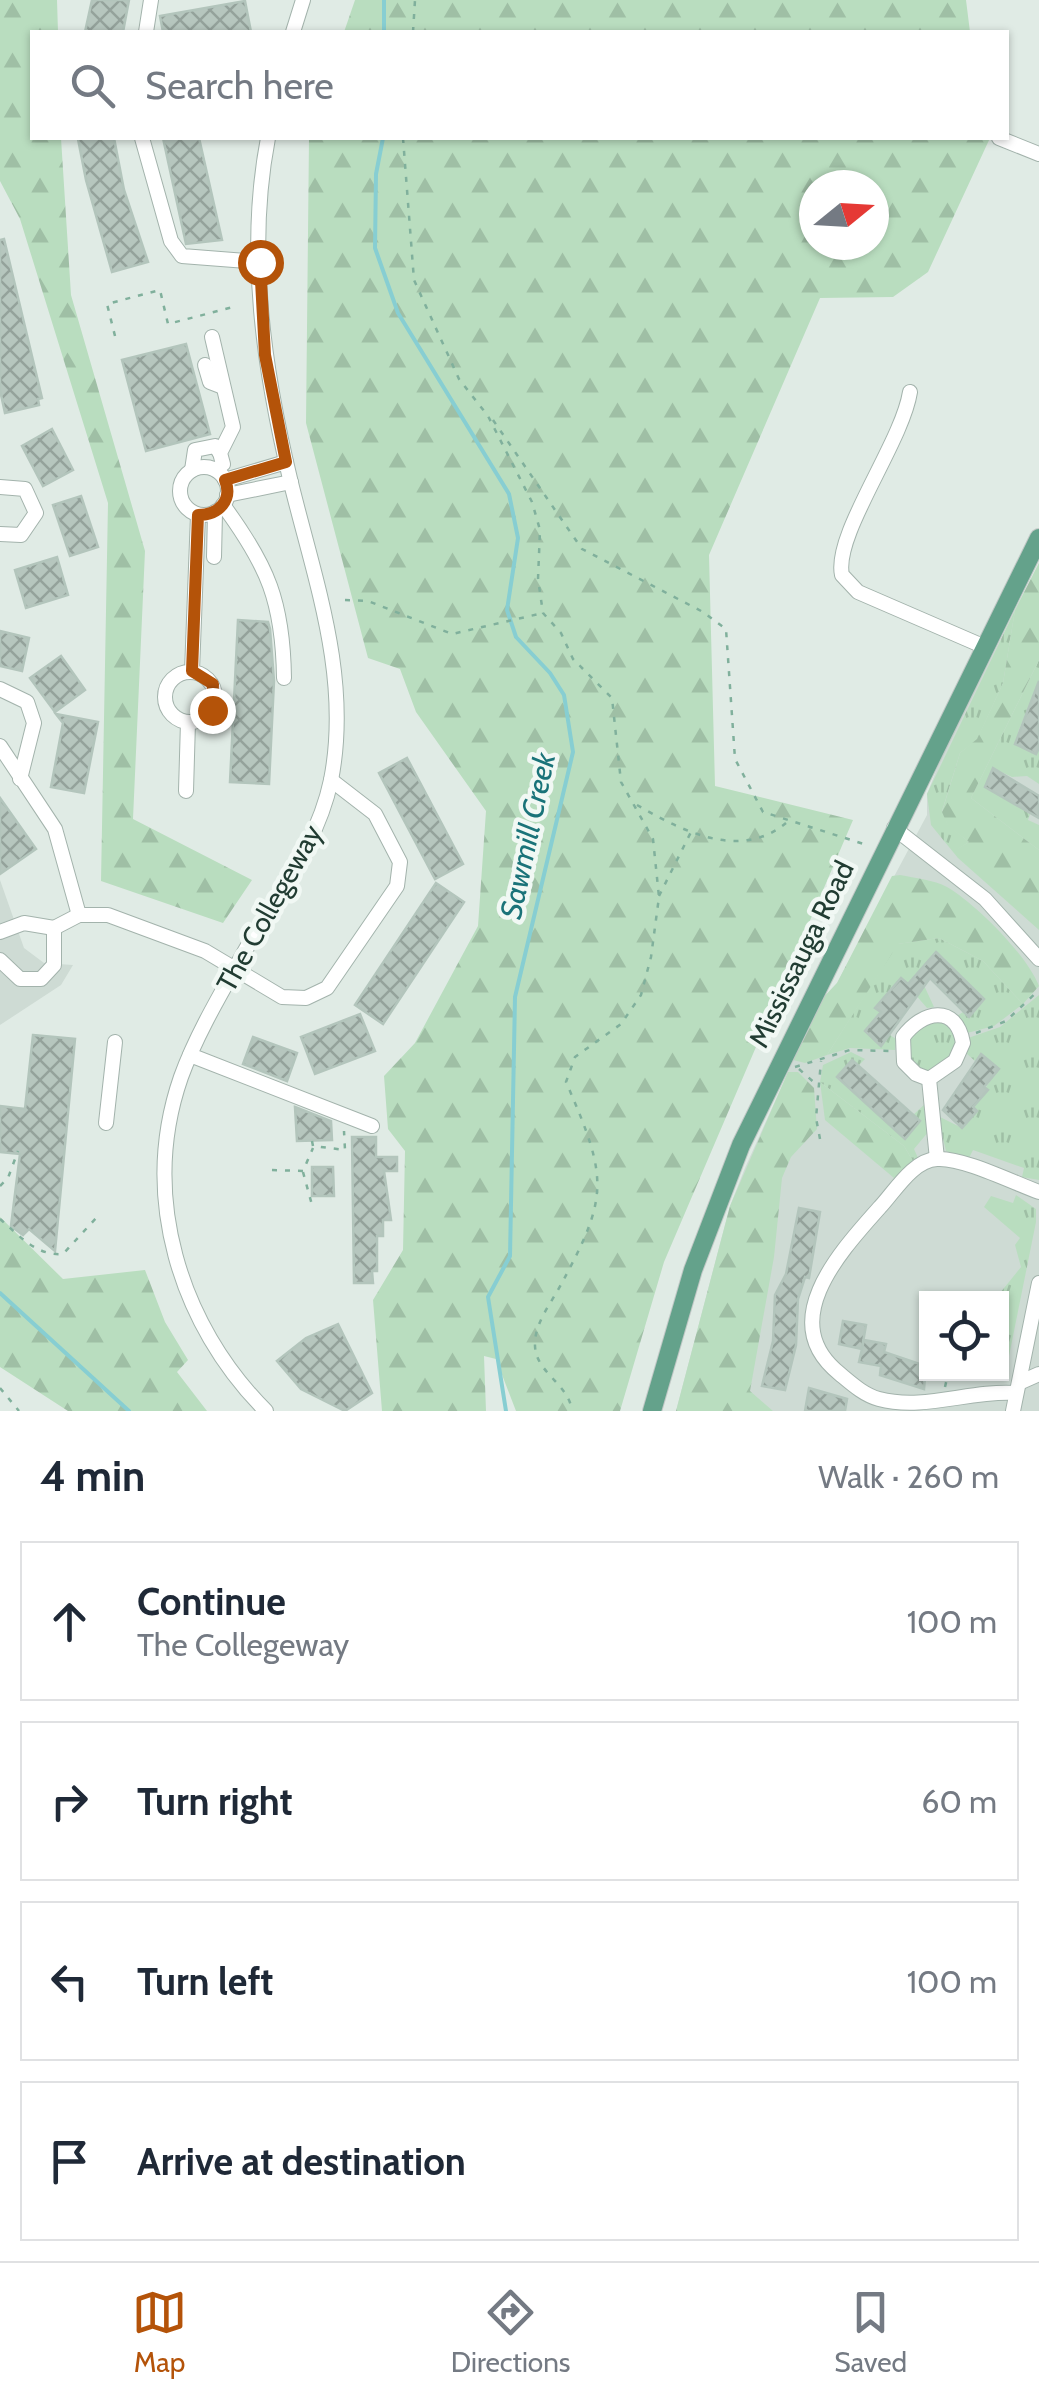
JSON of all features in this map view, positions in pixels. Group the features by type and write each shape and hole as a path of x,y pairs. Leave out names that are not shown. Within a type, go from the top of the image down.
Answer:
{"main road":[{"name":"Mississauga Road","path":"652,1411 693,1270 735,1160 1039,538"}],"street":[{"path":"146,30 151,0"},
{"path":"294,30 303,0"},
{"path":"143,140 170,240 182,256 260,262"},
{"name":"The Collegeway","path":"266,1411 211,1341 179,1272 168,1228 166,1142 190,1054 306,848 331,780 336,672 290,482 265,355 260,262 268,140"},
{"path":"1005,140 1039,154"},
{"path":"212,337 233,428 220,453"},
{"path":"205,365 210,382 223,387"},
{"path":"910,392 906,418 843,549 842,575 858,592 985,647"},
{"path":"198,515 180,498 182,480 192,470 196,450 215,446 223,464 214,557"},
{"path":"192,671 198,515 221,492 286,462"},
{"path":"192,470 221,492 267,571 284,630 284,678"},
{"path":"221,492 290,482"},
{"path":"0,486 24,489 36,513 31,526 20,535 0,534"},
{"path":"192,671 213,684 216,698 212,710 202,720 188,722 169,710 165,697 176,675 192,671"},
{"path":"0,689 27,702 34,724 20,779"},
{"path":"186,791 188,722"},
{"path":"0,746 46,811 60,840 79,915"},
{"path":"0,932 24,923 54,928 79,915 108,915 205,951 282,997 306,998 327,988 397,886 400,862 375,814 331,780"},
{"path":"894,828 984,899 1039,959"},
{"path":"0,960 20,979 41,980 54,965 54,928"},
{"path":"1018,935 1039,940"},
{"path":"924,1016 950,1017 963,1037 962,1051 955,1061 928,1079 909,1069 901,1055 902,1036 924,1016"},
{"path":"106,1123 114,1042"},
{"path":"190,1054 372,1126"},
{"path":"928,1079 937,1159"},
{"path":"1039,1192 937,1159 914,1170 839,1253 824,1281 812,1342 825,1362 878,1399 924,1404 1018,1388 1039,1374"},
{"path":"1013,1411 1038,1292"}],"path":[{"path":"413,30 415,0"},
{"path":"403,140 414,280 459,379 504,430 525,471 582,549 703,612 726,629 735,759 763,812 867,846"},
{"path":"115,336 108,304 160,290 168,324 237,306"},
{"path":"488,416 532,502 540,530 538,579 543,613 561,633 572,658 612,698 621,782 652,839 659,897 652,957 641,995 621,1024 575,1056 566,1082 592,1141 598,1197 583,1247 540,1322 535,1346 539,1363 566,1392 572,1411"},
{"path":"345,600 368,601 452,634 543,613"},
{"path":"637,806 716,841 765,838 787,822"},
{"path":"659,897 691,832"},
{"path":"963,1037 1006,1022 1039,990"},
{"path":"798,1068 850,1050 901,1055"},
{"path":"820,1139 821,1060"},
{"path":"789,1064 818,1086"},
{"path":"312,1205 303,1171 312,1144 345,1150 344,1115"},
{"path":"0,1186 8,1178 18,1151"},
{"path":"272,1170 303,1171"},
{"path":"0,1220 41,1254 53,1255 62,1254 98,1216"},
{"path":"0,1388 19,1411"}],"shaded area":[{"path":"1039,563 1039,1411 676,1411 730,1206 745,1168 820,1001 837,983 927,815 927,794 942,756"},
{"path":"0,880 24,948 44,963 73,965 61,985 0,1025"}],"green space":[{"path":"0,0 57,0 58,30 30,30 30,140 61,140 71,295 145,551 133,819 252,880 223,923 101,881 108,503 20,219 0,181"},
{"path":"355,0 966,0 970,30 345,30"},
{"path":"309,140 989,140 928,272 893,297 820,298 709,555 715,786 853,820 664,1262 620,1411 516,1411 496,1359 484,1356 486,1411 382,1411 373,1300 403,1250 405,1151 388,1129 384,1076 415,1043 478,926 486,811 416,712 400,669 368,658 306,423"},
{"path":"1039,563 1039,660 971,798 1039,850 1039,930 958,858 957,849 969,842 948,826 942,812 960,753 977,739 1003,683 1015,610"},
{"path":"1015,610 1003,683 977,740 960,753 942,811 948,825 969,842 958,849 958,858 931,825 927,794"},
{"path":"1039,660 1039,681 1018,732 1036,754 1039,748 1039,784 1027,776 1012,777 993,768 985,786 1030,814 1028,820 1039,825 1039,850 971,798"},
{"path":"892,876 942,885 972,905 1012,946 1039,986 1023,1004 983,961 939,938 898,944 827,1055 805,1063 793,1060 820,1001 837,983"},
{"path":"939,938 983,961 1023,1004 994,1026 967,1033 957,1016 963,1012 969,1016 984,999 936,952 922,981 934,1007 927,1008 901,978 876,1008 881,1012 865,1031 881,1045 890,1035 896,1039 895,1050 850,1048 827,1055 897,944"},
{"path":"1039,995 1039,1180 1022,1177 1024,1168 973,1150 968,1160 946,1151 938,1116 962,1128 977,1111 973,1107 998,1069 982,1054 975,1061 966,1053 968,1038 1000,1027"},
{"path":"932,1021 950,1028 957,1046 950,1064 932,1071 914,1064 907,1046 914,1028"},
{"path":"851,1052 865,1059 859,1065 852,1060 838,1077 905,1139 913,1115 926,1103 929,1131 914,1149 918,1158 913,1161 904,1146 820,1082 823,1065"},
{"path":"788,1072 798,1072 814,1088 817,1129 791,1157 782,1178 774,1257 750,1391 773,1411 676,1411 730,1206"},
{"path":"820,1082 904,1146 913,1161 894,1178 825,1120"},
{"path":"1016,1195 1036,1209 1036,1222 1009,1356 1009,1291 1002,1291 1021,1267 1015,1245 1020,1238 984,1207 991,1196 1013,1203"},
{"path":"0,1217 63,1279 145,1270 165,1322 188,1360 177,1372 207,1411 68,1411 0,1367"}],"building":[{"path":"92,0 129,0 123,30 85,30"},
{"path":"245,1 251,30 163,30 160,16"},
{"path":"78,140 114,140 124,190 148,262 112,272"},
{"path":"163,140 199,140 222,240 186,244"},
{"path":"4,239 42,398 38,399 39,405 5,413 0,390 0,240"},
{"path":"186,344 210,434 146,451 122,360"},
{"path":"52,429 73,470 43,486 22,446"},
{"path":"81,496 98,547 70,556 53,505"},
{"path":"57,557 68,595 26,608 15,570"},
{"path":"238,620 268,622 270,629 274,681 269,784 230,782"},
{"path":"0,631 29,638 22,671 0,666"},
{"path":"61,656 85,690 55,712 30,678"},
{"path":"1039,681 1039,748 1036,754 1015,744"},
{"path":"56,714 98,722 84,793 51,787 63,723"},
{"path":"407,758 463,864 435,879 379,773"},
{"path":"993,768 1039,796 1039,818 985,787"},
{"path":"0,798 36,849 0,874"},
{"path":"436,883 464,902 383,1024 355,1005"},
{"path":"936,952 984,999 969,1017 930,978 881,1046 865,1031 881,1012 875,1008 901,978 908,984"},
{"path":"360,1014 375,1051 315,1074 301,1037"},
{"path":"33,1035 75,1039 55,1251 29,1229 23,1235 11,1226 20,1154 0,1152 0,1106 25,1109"},
{"path":"253,1037 297,1053 287,1081 243,1064"},
{"path":"981,1054 999,1069 973,1107 977,1111 962,1128 943,1110"},
{"path":"852,1060 920,1121 905,1139 837,1077"},
{"path":"295,1107 331,1121 332,1140 297,1141"},
{"path":"352,1137 376,1137 376,1157 397,1157 397,1171 384,1171 391,1220 383,1220 383,1236 377,1236 373,1283 354,1283"},
{"path":"312,1167 333,1167 334,1196 312,1196"},
{"path":"799,1208 820,1212 809,1278 805,1277 798,1299 796,1345 785,1390 762,1386 773,1341 775,1295 786,1274"},
{"path":"843,1321 866,1325 862,1348 864,1340 886,1344 884,1352 919,1364 919,1381 925,1381 924,1389 880,1375 881,1366 859,1362 862,1349 839,1344"},
{"path":"338,1324 372,1393 345,1411 301,1389 277,1361 306,1338"},
{"path":"809,1388 847,1399 845,1411 805,1411"}],"waterway":[{"name":"Sawmill Creek","path":"384,0 384,30"},
{"name":"Sawmill Creek","path":"383,140 376,174 375,248 398,313 509,494 518,538 507,610 516,637 550,673 564,695 573,752 515,997 510,1256 488,1297 506,1411"},
{"path":"0,1293 129,1411"}],"route":[{"path":"212,710 216,698 213,684 192,671 198,515 220,510 228,496 225,480 286,462 265,355 260,262"}]}
